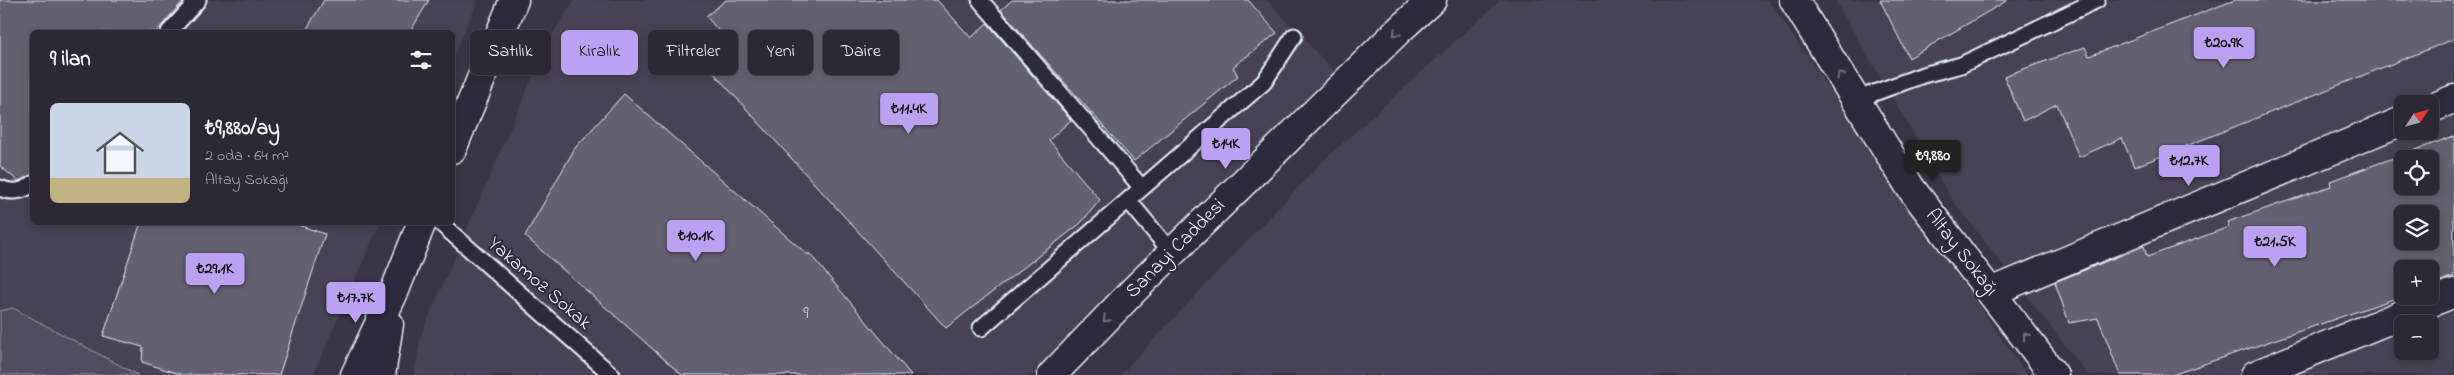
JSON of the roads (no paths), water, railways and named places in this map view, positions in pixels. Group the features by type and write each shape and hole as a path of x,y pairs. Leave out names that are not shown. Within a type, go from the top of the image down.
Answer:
{"street":[{"path":"455,142 514,0"},
{"name":"Sanayi Caddesi","path":"1052,375 1398,30 1432,0"},
{"name":"Altay Sokağı","path":"1794,0 1910,187 1992,292 2052,374"},
{"path":"2439,105 2454,99"},
{"path":"1992,292 2394,124"},
{"path":"355,375 395,290 421,225"},
{"path":"381,375 395,290"},
{"path":"2254,375 2454,293"}],"lane":[{"path":"171,30 198,0"},
{"path":"980,0 1142,188"},
{"path":"1856,100 1923,74 1961,65 2097,0"},
{"path":"981,328 1264,82 1294,36"},
{"path":"0,188 8,191 26,189 30,186"},
{"path":"1128,200 1172,254"},
{"name":"Yakamoz Sokak","path":"442,225 612,375"}]}
